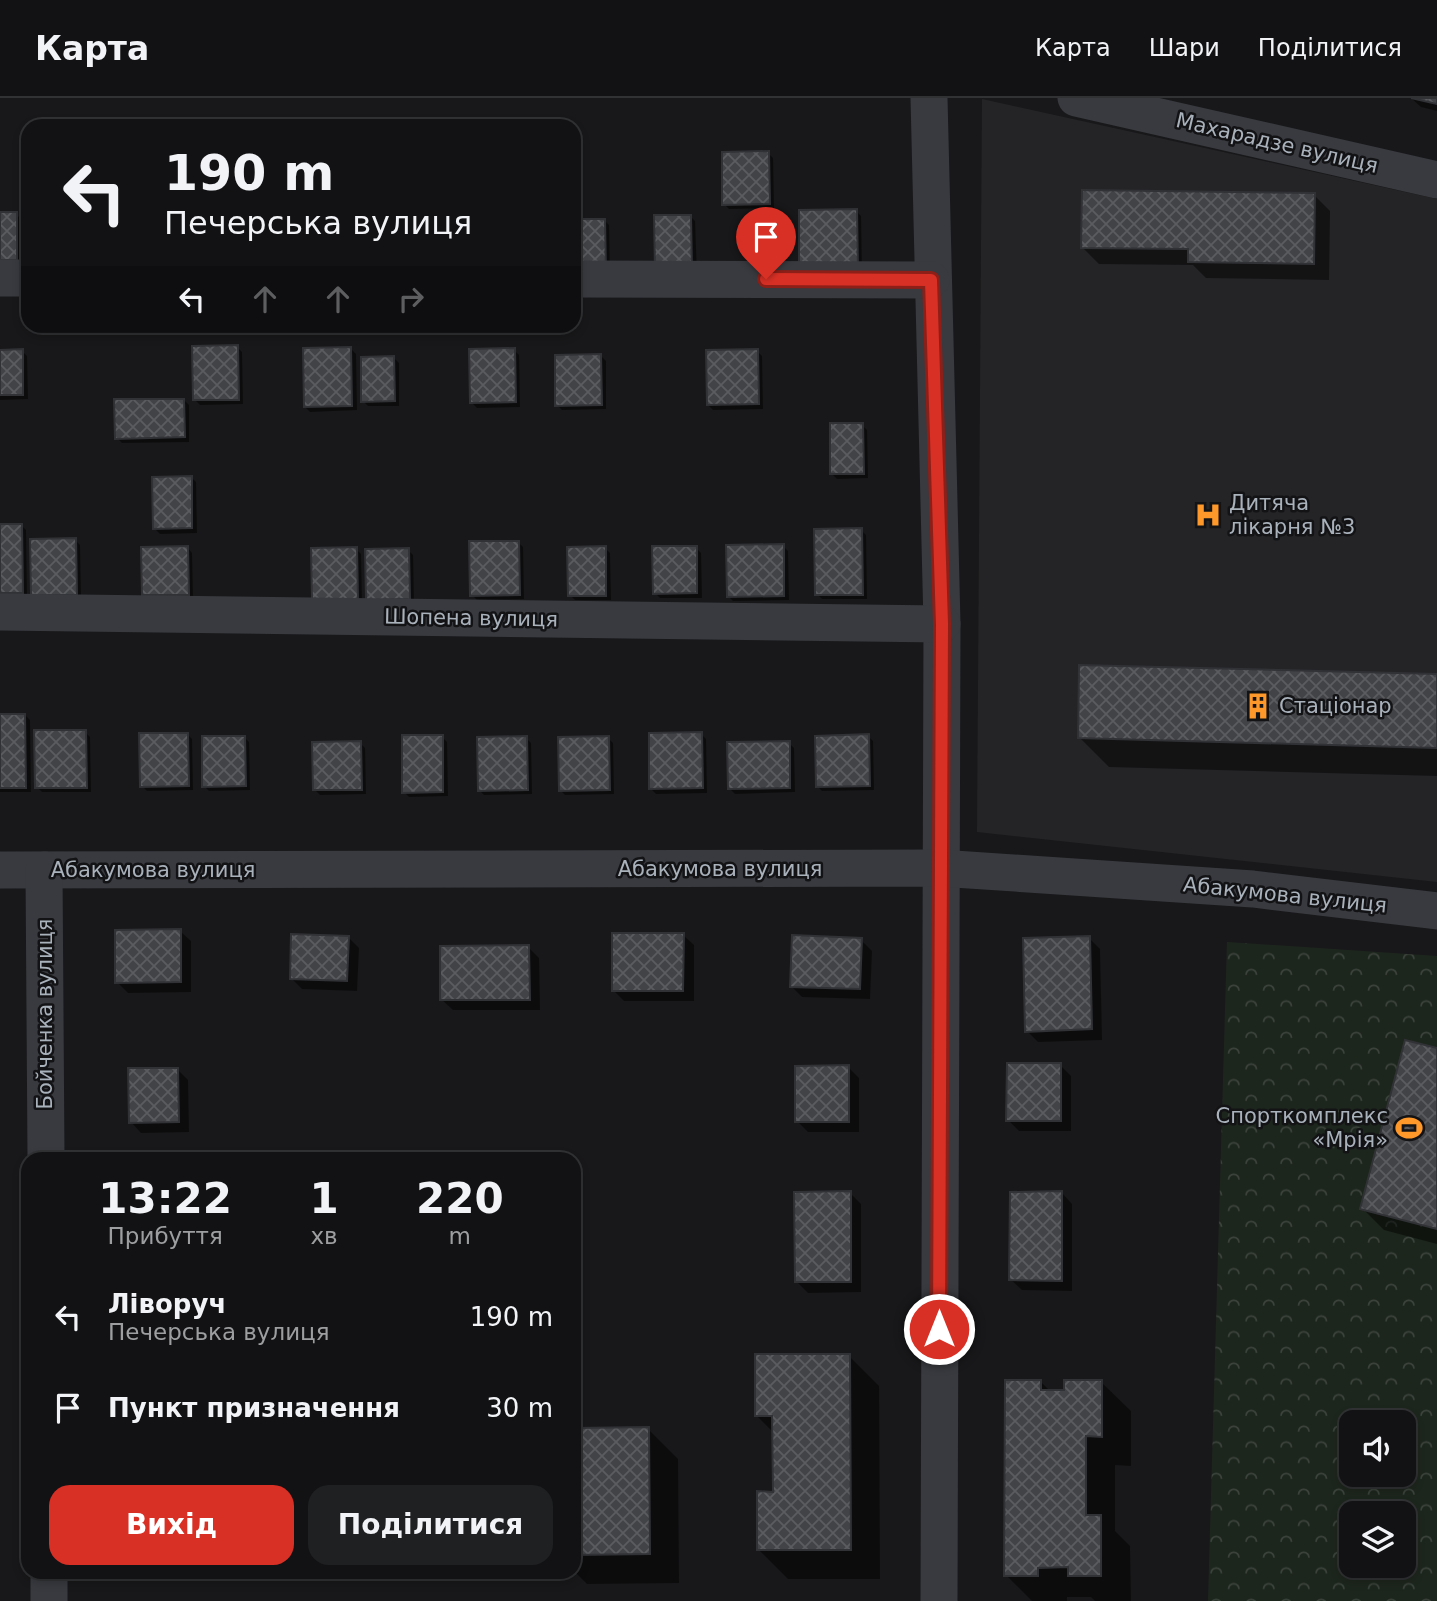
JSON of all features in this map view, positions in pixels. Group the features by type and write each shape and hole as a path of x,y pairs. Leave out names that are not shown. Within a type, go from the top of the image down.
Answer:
{"street":[{"path":"929,98 931,280 942,624 939,868 939,1601"},
{"name":"Махарадзе вулиця","path":"1076,98 1437,180"},
{"path":"0,278 21,278"},
{"path":"581,279 931,280"},
{"name":"Шопена вулиця","path":"0,612 942,624"},
{"name":"Абакумова вулиця","path":"0,870 939,868 1253,889 1437,911"},
{"name":"Бойченка вулиця","path":"44,870 46,1152"},
{"path":"49,1579 49,1601"}],"shaded area":[{"name":"Дитяча лікарня №3","path":"982,99 1437,199 1437,882 977,832"}],"green space":[{"path":"1227,942 1437,956 1437,1601 1208,1601"}],"building":[{"path":"1411,98 1437,98 1437,104"},
{"path":"769,151 770,204 722,205 722,152"},
{"path":"1082,190 1315,193 1314,264 1188,262 1188,249 1081,248"},
{"path":"857,209 858,272 799,273 799,210"},
{"path":"0,212 17,212 17,260 0,260"},
{"path":"654,215 691,215 692,271 655,271"},
{"path":"581,219 605,219 606,273 581,274"},
{"path":"238,345 239,400 193,400 192,346"},
{"path":"351,347 352,406 304,407 303,348"},
{"path":"515,348 516,402 470,403 469,349"},
{"path":"23,349 23,395 0,395 0,350"},
{"path":"758,349 759,404 707,405 706,350"},
{"path":"601,354 602,405 555,406 555,355"},
{"path":"394,356 395,401 361,402 361,357"},
{"path":"114,399 184,399 185,437 115,439"},
{"path":"830,423 863,423 864,474 830,474"},
{"path":"192,476 192,528 153,529 152,477"},
{"path":"0,524 22,524 23,593 0,593"},
{"path":"862,528 863,595 815,595 814,529"},
{"path":"76,538 77,595 31,595 30,539"},
{"path":"469,541 519,541 520,595 470,596"},
{"path":"784,544 784,596 727,597 726,545"},
{"path":"188,546 189,595 142,595 141,547"},
{"path":"606,546 606,596 568,596 567,547"},
{"path":"652,546 697,546 697,593 653,594"},
{"path":"357,547 358,600 312,600 311,548"},
{"path":"409,548 410,599 366,600 365,549"},
{"name":"Стаціонар","path":"1079,665 1437,674 1437,748 1078,738"},
{"path":"0,714 25,714 26,788 0,788"},
{"path":"34,730 86,730 87,788 35,788"},
{"path":"702,732 703,788 649,789 649,733"},
{"path":"139,733 188,733 189,786 140,787"},
{"path":"869,734 870,786 816,787 815,736"},
{"path":"402,735 443,735 443,792 402,793"},
{"path":"202,736 245,736 246,786 202,787"},
{"path":"527,736 528,790 478,791 477,737"},
{"path":"609,736 610,790 559,791 558,737"},
{"path":"361,741 362,790 313,790 312,742"},
{"path":"790,741 790,788 728,789 727,742"},
{"path":"181,929 181,982 115,983 115,930"},
{"path":"612,933 684,933 683,991 612,991"},
{"path":"291,934 349,936 347,981 290,979"},
{"path":"792,935 862,938 860,989 790,987"},
{"path":"1090,936 1092,1029 1025,1032 1023,938"},
{"path":"529,945 530,1000 440,1000 440,946"},
{"name":"Спорткомплекс «Мрія»","path":"1405,1040 1437,1048 1437,1229 1360,1209"},
{"path":"1007,1063 1061,1063 1061,1121 1006,1121"},
{"path":"849,1065 849,1122 795,1122 795,1066"},
{"path":"128,1068 178,1068 179,1122 129,1123"},
{"path":"851,1191 851,1282 795,1282 794,1192"},
{"path":"1062,1191 1062,1281 1009,1280 1010,1192"},
{"path":"755,1354 850,1354 851,1550 757,1550 757,1491 773,1492 772,1416 755,1416"},
{"path":"1005,1380 1041,1380 1041,1390 1064,1390 1064,1380 1102,1380 1102,1437 1086,1436 1086,1515 1101,1515 1101,1576 1068,1576 1068,1567 1038,1568 1038,1576 1004,1576"},
{"path":"649,1427 650,1554 581,1555 581,1428"}],"place":[{"name":"Дитяча лікарня №3","path":"1208,515"},
{"name":"Стаціонар","path":"1258,706"},
{"name":"Спорткомплекс «Мрія»","path":"1409,1128"}],"route":[{"path":"766,279 931,280 942,624 939,1329"}]}
